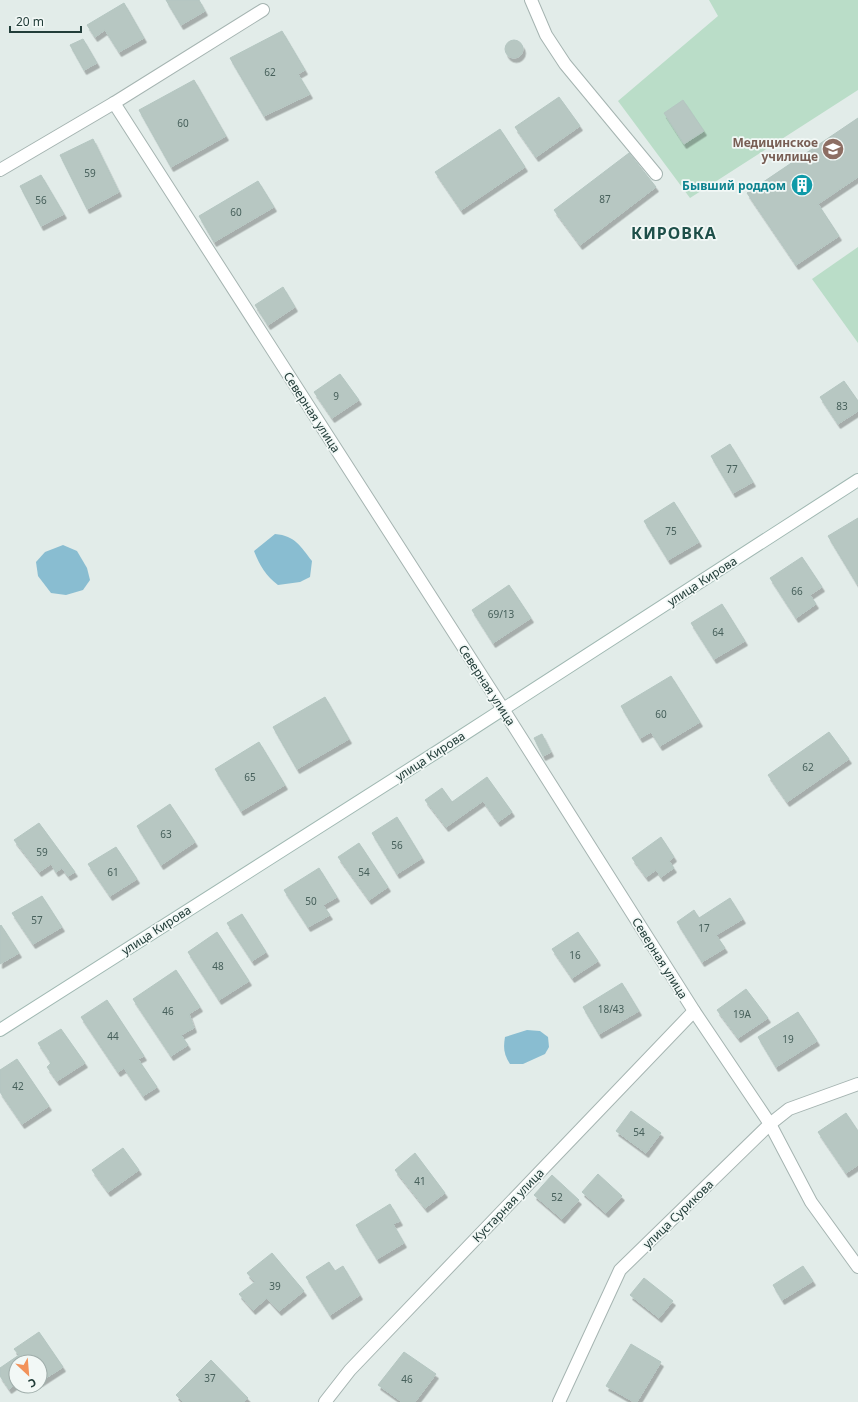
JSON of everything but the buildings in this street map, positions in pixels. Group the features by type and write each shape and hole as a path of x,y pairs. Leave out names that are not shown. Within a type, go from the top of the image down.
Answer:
{"street":[{"path":"531,0 546,35 566,64 656,174"},
{"path":"0,170 114,103 263,10"},
{"name":"Северная улица","path":"114,103 503,709 694,1011 770,1124 811,1202 858,1267"},
{"name":"улица Кирова","path":"0,1030 503,709 858,480"},
{"name":"Кустарная улица","path":"325,1402 350,1370 694,1011"},
{"name":"улица Сурикова","path":"559,1402 620,1270 770,1124 789,1109 858,1084"}],"green space":[{"path":"709,0 858,0 858,90 690,198 618,101 718,16"},
{"path":"858,247 858,343 812,279"}],"water":[{"path":"275,534 293,539 304,551 312,561 310,577 300,582 278,585 267,574 261,566 254,551"},
{"path":"63,545 77,551 87,568 90,580 83,590 66,595 51,593 38,576 36,562 45,552"},
{"path":"527,1030 540,1031 548,1037 549,1047 545,1054 523,1064 510,1064 504,1051 505,1037"}],"place":[{"name":"Медицинское училище","path":"833,149"},
{"name":"Бывший роддом","path":"802,185"}],"district":[{"name":"КИРОВКА","path":"674,233"}]}
